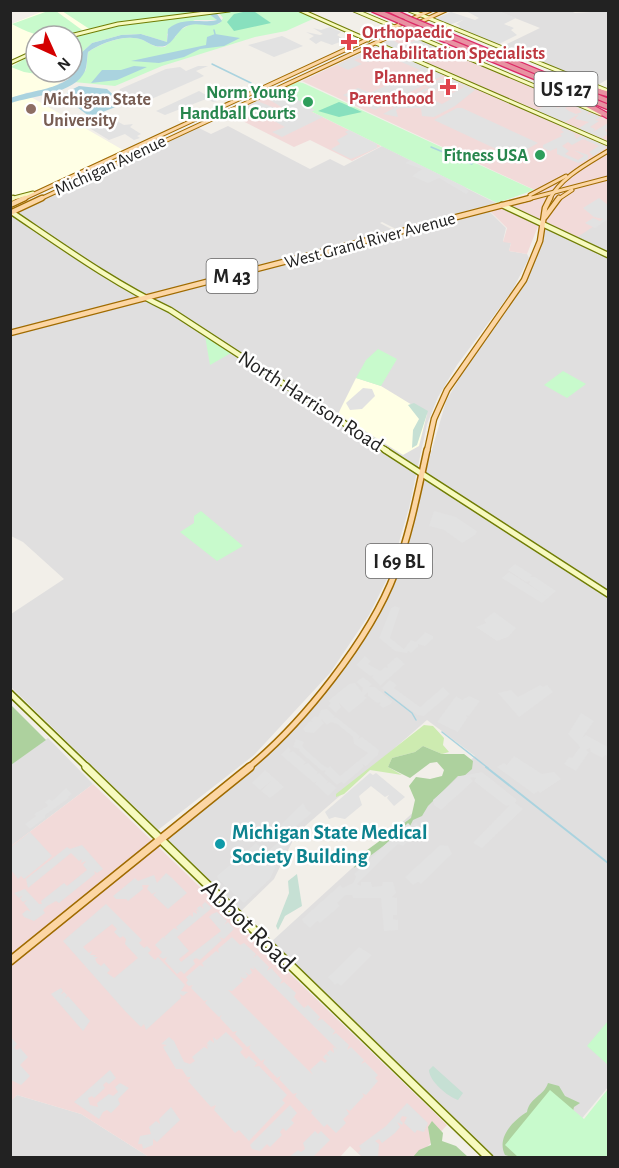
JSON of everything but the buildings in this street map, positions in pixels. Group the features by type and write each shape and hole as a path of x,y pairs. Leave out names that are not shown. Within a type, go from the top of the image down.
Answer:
{"highway":[{"name":"US 127","path":"374,10 609,107"},
{"name":"US 127","path":"390,10 609,101"},
{"path":"530,68 609,93"},
{"path":"523,72 609,116"}],"main road":[{"path":"265,87 431,10"},
{"path":"286,84 446,10"},
{"path":"376,36 373,40 376,43"},
{"path":"366,47 368,40"},
{"path":"299,78 305,68"},
{"path":"286,84 293,79 294,73"},
{"path":"300,73 305,75"},
{"path":"289,76 293,79"},
{"name":"Michigan Avenue","path":"11,212 286,84"},
{"name":"Michigan Avenue","path":"10,205 265,87"},
{"path":"257,97 253,94 258,90"},
{"path":"235,100 240,102 239,105"},
{"path":"121,152 119,156 124,158"},
{"name":"I 69 BL","path":"10,961 260,757 306,710 344,662 368,626 394,575 410,526 434,419 442,398 457,372 524,280 537,249 545,208 554,191 580,168 609,152"},
{"name":"M 43","path":"508,203 537,192 580,168"},
{"path":"81,178 89,172 84,170"},
{"name":"I 69 BL","path":"544,221 553,203 560,196 592,182 609,178"},
{"name":"M 43","path":"554,191 592,182"},
{"name":"West Grand River Avenue","path":"10,333 554,191"}],"street":[{"path":"84,32 118,24 229,10"},
{"path":"300,10 368,40"},
{"path":"354,10 609,116"},
{"path":"409,10 609,93"},
{"path":"357,35 363,42"},
{"path":"376,43 609,144"},
{"path":"10,63 24,57"},
{"path":"10,199 33,193"},
{"path":"502,205 544,221 609,255"},
{"name":"North Harrison Road","path":"11,212 54,240 68,253 89,262 146,298 170,310 609,594"},
{"name":"Abbot Road","path":"10,693 489,1158"}],"shaded area":[{"name":"Michigan State University","path":"46,10 202,10 195,20 149,36 92,43 84,57 84,24 24,24 24,84 58,84 50,89 24,93 123,150 11,202 11,24"},
{"path":"503,10 568,10 575,13 608,11 608,79 596,86 501,47 540,28 500,12"},
{"path":"466,11 503,11 501,12 516,18 504,24 514,28 511,30 517,35 497,45 458,28 460,26 456,24 463,20 449,25 434,19 451,12 475,20 479,18"},
{"path":"330,27 341,32 337,35 345,40 332,45 321,41 316,44 309,39 314,36 306,32 320,35 323,34 313,28 321,30"},
{"path":"404,33 608,118 608,217 576,238 540,221 527,254 509,251 511,243 503,242 507,228 490,211 539,192 302,81"},
{"path":"282,36 303,46 274,57 248,45"},
{"path":"391,39 403,46 418,39 449,53 445,54 434,49 413,55 417,50 410,46 399,51 383,43"},
{"path":"377,46 444,75 375,110 343,95 358,88 370,93 420,70 378,52 368,56 374,59 368,62 359,58 354,60 362,64 348,70 337,65"},
{"path":"198,66 208,66 196,71 204,76 140,104 119,92 120,89 166,69 180,67 186,71"},
{"path":"450,78 475,90 455,106 434,117 422,116 421,108 399,108 396,110 398,117 383,114 394,108 391,106 403,100 416,106 423,102 411,96 426,88 429,89 420,94 442,104 451,99 447,96 464,87 452,82 435,90 426,86 440,79"},
{"path":"199,91 217,101 206,99 165,115 156,111"},
{"path":"274,93 381,146 352,161 310,140 294,147 229,114"},
{"path":"274,94 282,97 286,94 315,110 311,112 323,117 282,137 272,132 285,127 260,113 246,118 235,113 243,108 248,110 246,107 257,101 296,116 265,97"},
{"path":"557,98 571,104 565,108 569,111 576,114 582,112 576,106 590,111 587,115 592,113 600,117 595,120 599,121 590,127 595,129 593,132 608,123 608,128 605,130 608,134 602,138 579,128 589,122 575,119 579,114 565,122 536,111 548,103 558,108 565,105 553,100"},
{"path":"457,108 462,108 538,143 513,157 434,120"},
{"path":"109,117 124,125 133,124 130,127 141,134 137,136 140,138 134,140 125,134 109,140 91,129 107,122 103,119"},
{"path":"228,126 310,169 330,159 344,166 382,146 496,203 396,229 382,222 380,223 395,231 11,331 11,215 197,127 211,134"},
{"path":"564,128 574,133 576,139 580,136 588,138 607,147 593,156 589,152 599,146 583,139 572,145 568,142 562,146 569,151 565,154 578,160 584,156 574,150 588,155 588,159 578,163 557,154 557,148 550,151 543,148 543,145 562,136 560,134 564,132 561,130"},
{"path":"349,130 377,144 377,148 351,159 331,149 340,144 337,140 348,134 345,132"},
{"path":"410,160 465,187 469,192 466,194 439,178 428,183 412,176 422,169 405,163"},
{"path":"599,198 608,205 608,219 595,228 585,223 593,218 600,221 603,219 594,217 583,208"},
{"path":"489,211 506,228 503,241 511,243 509,251 527,254 529,258 512,291 457,365 438,397 427,424 409,508 390,573 369,615 330,673 254,755 158,830 11,687 11,614 64,579 23,542 11,536 11,335"},
{"path":"608,217 608,1087 550,1157 490,1157 271,942 475,756 427,720 296,834 274,879 241,911 165,839 227,790 279,741 327,690 366,631 396,575 446,401 469,362 527,281 545,227"},
{"path":"356,378 381,386 427,414 419,446 403,455 338,414"},
{"path":"363,388 372,389 375,396 362,409 350,410 346,403"},
{"path":"414,403 428,411 417,445 412,448 413,430 419,419 408,405"},
{"path":"434,511 456,517 477,531 475,535 462,543 444,530 429,526"},
{"path":"418,553 433,558 435,562 428,580 408,573"},
{"path":"515,564 532,575 530,577 535,577 556,591 542,603 502,578 509,572 546,596 529,584 530,581 526,582 508,570"},
{"path":"395,606 400,608 390,638 404,649 411,640 416,642 425,632 433,636 433,639 425,646 418,644 418,647 411,653 408,651 407,653 395,651 379,638 391,608"},
{"path":"494,612 516,628 508,637 497,641 476,627 486,623 484,620"},
{"path":"365,656 371,661 368,664 380,671 385,667 388,668 387,665 393,660 396,662 393,659 397,657 405,664 380,686 372,677 374,675 370,676 356,665"},
{"path":"363,677 372,684 369,687 375,687 392,701 391,704 383,708 379,705 381,702 377,703 368,696 368,692 364,696 367,698 349,713 338,702 341,707 336,713 328,706 331,703 328,701 349,684 355,683 362,692 363,688 356,682"},
{"path":"390,680 397,685 394,688 420,707 443,687 450,694 424,716 417,715 381,688"},
{"path":"540,685 543,687 547,685 553,692 519,717 498,693 511,690 518,697"},
{"path":"456,696 462,700 469,696 480,701 469,716 465,715 468,717 458,732 437,722"},
{"path":"327,709 335,716 333,718 336,717 360,736 358,739 362,737 379,750 378,755 366,766 362,764 364,767 344,784 341,782 337,785 324,773 326,770 322,771 299,751 300,749 293,747 296,739 304,742 302,746 307,751 323,765 328,768 330,766 340,776 368,753 354,744 353,737 337,724 331,722 327,725 322,720 324,718 321,720 324,723 314,733 305,732 303,729 310,721 313,722 311,720 315,716 318,717 321,710"},
{"path":"581,713 594,721 582,738 586,735 608,747 608,757 605,755 603,758 591,752 590,748 586,750 589,752 576,771 564,764 580,747 568,734"},
{"path":"48,738 93,784 11,846 11,765"},
{"path":"288,747 291,750 289,753 293,751 306,762 303,765 308,763 318,772 316,775 319,773 328,781 326,784 329,782 337,788 328,796 315,784 317,781 314,783 281,755"},
{"path":"514,756 542,774 554,772 561,779 540,793 538,791 534,794 497,767 504,763 507,765"},
{"path":"265,770 284,787 270,798 261,791 271,781 260,790 252,783"},
{"path":"482,772 517,800 515,803 523,809 482,848 473,843 510,805 506,806 474,781 476,778 472,777 470,778 473,781 441,810 434,805 433,800 460,776"},
{"path":"370,773 373,775 376,773 405,797 394,806 387,798 389,795 385,797 371,786 359,796 362,805 345,819 335,817 329,819 325,812"},
{"path":"93,784 447,1125 418,1157 362,1157 350,1146 340,1157 149,1157 81,1114 17,1095 11,1101 11,846"},
{"path":"66,788 72,794 69,798 30,829 25,824 36,816 34,814 48,806 45,802 49,799 52,801"},
{"path":"303,803 312,813 285,835 277,828"},
{"path":"416,822 421,828 403,846 398,844 357,884 361,886 361,882 371,882 372,887 382,886 383,882 393,882 396,893 392,897 397,898 397,915 393,915 393,919 398,920 398,930 384,931 381,898 353,898 352,895 346,895 337,903 340,906 320,923 317,921 310,928 304,923 302,919 340,885 343,888 353,883 356,877 354,874 408,823 411,826"},
{"path":"30,832 52,856 24,879 21,876 18,879 11,870 11,847"},
{"path":"281,840 288,845 274,858 277,864 270,879 244,903 219,880 217,876 235,861 238,863 241,861 239,858 256,843 269,855 268,851"},
{"path":"82,845 103,869 97,873 94,871 95,874 59,903 56,901 47,906 43,910 45,913 34,921 24,917 22,914 27,910 31,912 24,903 27,900 23,902 20,899 23,895 19,898 14,893 25,889 39,904 42,904 41,901 64,883 67,886 87,870 83,865 86,861 81,863 82,859 79,861 71,853 28,888 26,879 67,847 70,849"},
{"path":"440,845 448,846 452,854 421,884 418,882 413,885 405,877"},
{"path":"166,873 187,893 168,909 153,895 156,892 152,894 147,889 149,885 142,885 143,889 128,901 116,899 113,896 135,878 138,881 154,875 157,883"},
{"path":"297,874 302,906 285,916 278,930 276,926 289,893 288,881"},
{"path":"205,902 212,908 177,937 189,951 179,959 181,962 221,931 209,917 212,914 217,912 227,921 224,925 228,922 234,929 224,939 219,937 222,940 200,960 196,958 193,960 195,964 184,974 181,971 177,974 165,961 167,957 163,959 159,956 162,952 155,945 163,937 167,940 164,937 174,928 178,930 176,927 190,915 193,917 193,912 197,914 196,909 199,912 197,908 200,906 204,909 202,905"},
{"path":"106,904 142,940 139,943 151,950 148,953 155,960 158,957 185,985 181,991 188,992 183,996 180,994 181,998 146,1030 144,1024 141,1027 125,1011 63,941","holes":["112,924 117,929 114,932 120,938 123,936 126,939 125,944 138,958 114,978 107,973 110,970 104,963 101,966 97,963 95,959 98,957 93,957 96,955 90,955 92,951 89,953 83,947"]},
{"path":"232,937 240,945 244,943 256,954 253,958 257,955 269,967 267,971 271,968 282,980 280,984 284,982 296,993 294,997 304,1008 308,1005 320,1017 317,1021 322,1019 335,1031 332,1035 336,1033 349,1045 347,1050 351,1047 364,1060 361,1064 365,1062 378,1075 375,1078 378,1081 366,1095 362,1093 364,1096 350,1111 346,1109 349,1114 343,1119 346,1123 336,1133 327,1124 324,1127 311,1113 313,1109 309,1111 295,1096 297,1093 293,1094 279,1079 281,1076 277,1078 263,1063 265,1059 261,1061 249,1048 251,1045 247,1047 235,1034 237,1031 233,1032 220,1018 222,1015 219,1017 205,1003 207,1000 204,1001 191,988 193,985 189,986 186,983 188,980 186,977 200,965 204,967 202,963 216,951 219,953 218,949","holes":["253,966 337,1049 333,1047 334,1053 330,1050 327,1053 330,1057 326,1054 323,1057 327,1061 325,1063 321,1060 310,1070 313,1075 228,990 232,991 243,981 240,977 245,979 248,976 245,972 249,975 252,973 250,968 255,970"]},
{"path":"359,947 372,955 341,986 337,983 335,985 328,977"},
{"path":"61,988 63,991 60,995 64,992 67,995 64,999 68,996 90,1021 83,1031 51,994"},
{"path":"226,1032 243,1049 240,1052 246,1059 249,1056 257,1063 254,1067 259,1066 287,1095 282,1100 285,1103 249,1141 239,1130 235,1133 214,1110 216,1105 211,1107 188,1081 191,1077 187,1077 182,1069 176,1069 163,1047 167,1045 161,1044 169,1037 174,1041 184,1062 190,1064 195,1061 192,1057 204,1047 208,1049 206,1044 209,1047 207,1043 210,1040 214,1043 213,1037 217,1040"},
{"path":"10,1036 17,1044 14,1048 17,1050 20,1048 28,1057 20,1065 30,1076 21,1085 11,1080"},
{"path":"433,1066 463,1093 458,1100 444,1092 432,1079 429,1070"},
{"path":"110,1070 116,1078 109,1084 106,1082 103,1085 105,1088 94,1098 92,1096 88,1098 90,1105 98,1107 97,1103 109,1094 113,1096 118,1092 115,1087 120,1083 129,1088 118,1099 120,1104 111,1113 107,1110 103,1112 99,1119 74,1102"},
{"path":"17,1095 81,1114 149,1157 11,1157 10,1101"},
{"path":"407,1103 428,1123 424,1132 417,1130 415,1133 404,1123 407,1117 402,1116 400,1120 403,1123 402,1125 397,1122 400,1127 395,1133 382,1143 379,1139 375,1141 379,1144 378,1157 363,1157 358,1153 361,1149 359,1146 386,1126"},
{"path":"290,1105 297,1113 291,1120 294,1123 286,1131 283,1128 280,1132 282,1135 270,1147 267,1144 260,1151 252,1149 250,1145"},
{"path":"171,1107 180,1120 157,1142 153,1139 153,1145 143,1149 142,1144 138,1144 140,1136 151,1134 149,1127 156,1121 160,1124 159,1119"},
{"path":"315,1131 318,1134 321,1131 330,1140 313,1157 289,1157 298,1150 301,1152 305,1149 303,1143"}],"green space":[{"path":"252,10 271,23 234,31 227,22 234,14"},
{"path":"48,11 56,11 74,24 24,24 24,30 12,24"},
{"path":"62,11 222,11 208,13 217,20 195,20 167,34 167,42 141,34 121,35 92,43 84,50 84,32 91,30"},
{"path":"297,11 315,18 286,31 255,37 162,66 115,86 84,83 88,52 100,45 122,38 137,38 156,46 165,47 177,32 191,24 219,24 223,18 219,13"},
{"path":"24,59 24,72 11,67"},
{"path":"298,82 534,190 497,203 274,93"},
{"path":"339,102 362,112 339,117 318,111"},
{"path":"205,336 231,353 210,365"},
{"path":"378,349 397,359 381,386 356,378 366,360"},
{"path":"563,371 586,384 567,398 544,385"},
{"path":"201,511 243,546 217,561 180,532 194,523 194,516"},
{"path":"11,705 46,740 10,765"},
{"path":"424,725 433,726 444,738 443,745 449,752 442,754 423,746 415,752 392,758 388,767 402,775 370,770 344,794 336,797 336,794"},
{"path":"423,746 442,754 464,754 473,761 472,769 464,776 458,776 428,806 422,816 413,820 410,826 354,868 359,856 411,818 415,800 409,786 416,777 430,779 442,776 444,770 437,762 430,763 410,778 388,767 392,758 415,752"},
{"path":"608,1021 608,1065 587,1046"},
{"path":"548,1083 559,1086 565,1096 580,1103 574,1107 570,1123 545,1158 505,1155 503,1142 508,1130 527,1112 531,1103"},
{"path":"608,1089 608,1157 518,1157 505,1145 550,1090 584,1119"},
{"path":"432,1121 443,1133 442,1141 456,1146 468,1157 413,1157 419,1150 431,1145 428,1127"}],"water":[{"path":"205,11 215,11 222,21 214,25 194,24 186,27 165,46 156,46 137,38 122,38 106,42 88,52 84,73 84,50 92,43 121,35 141,34 167,42 168,29 174,25 186,21 217,20"},
{"path":"215,34 240,38 224,46 200,49 184,57 159,63 131,61 206,45 207,37"},
{"path":"134,66 147,67 117,80 91,83 102,70 121,70"},
{"path":"73,84 52,93 11,103 11,98 55,86"},
{"path":"79,86 107,89 123,104 90,117 64,97 69,91"}],"waterway":[{"path":"214,30 215,34"},
{"path":"212,64 251,83"},
{"path":"431,147 472,164"},
{"path":"385,692 412,713 416,720"},
{"path":"442,732 488,768"},
{"path":"486,767 608,863"}],"place":[{"name":"Orthopaedic Rehabilitation Specialists","path":"349,42"},
{"name":"Planned Parenthood","path":"448,87"},
{"name":"Norm Young Handball Courts","path":"308,102"},
{"name":"Michigan State University","path":"31,109"},
{"name":"Fitness USA","path":"540,155"},
{"name":"Michigan State Medical Society Building","path":"220,844"}]}
